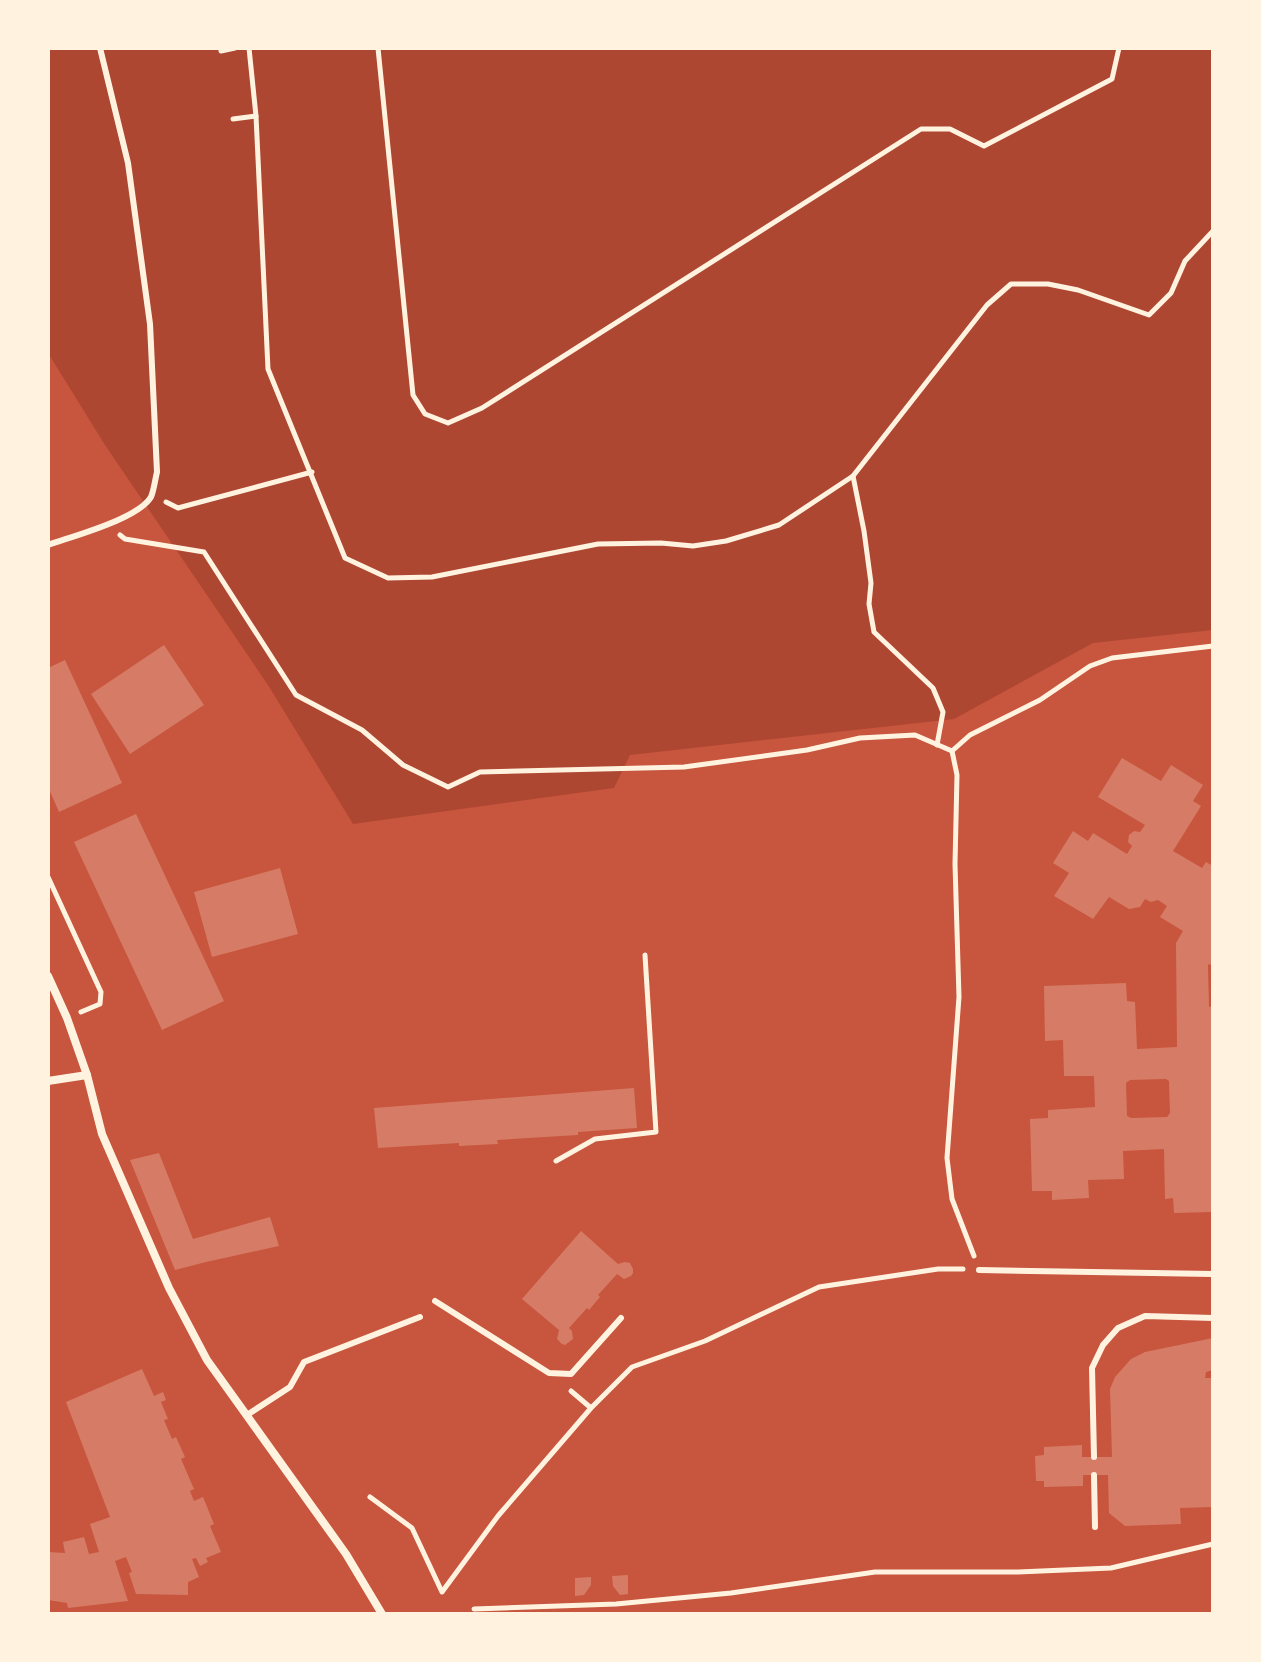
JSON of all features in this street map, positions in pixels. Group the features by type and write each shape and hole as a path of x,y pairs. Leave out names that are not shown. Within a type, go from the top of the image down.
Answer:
{"street":[{"path":"48,976 87,1075 102,1134 169,1288 207,1360 346,1554 382,1614"},
{"path":"48,1081 87,1075"}],"lane":[{"path":"48,545 140,510 151,496 157,472 150,324 128,163 100,48"},
{"path":"979,1270 1213,1274"},
{"path":"435,1301 549,1373 571,1374 621,1318"},
{"path":"1094,1457 1092,1368 1103,1345 1118,1328 1145,1316 1213,1318"},
{"path":"247,1415 290,1387 304,1362 420,1317"},
{"path":"1094,1475 1095,1527"}],"path":[{"path":"221,51 235,48"},
{"path":"249,48 256,116 268,369 345,558 388,578 432,577 598,544 693,546 726,541 779,525 853,476 987,305 1011,284 1048,284 1078,290 1149,315 1171,293 1185,261 1213,231"},
{"path":"378,48 413,395 425,414 448,423 482,408 921,129 950,129 984,146 1112,79 1119,48"},
{"path":"233,119 256,116"},
{"path":"151,496 178,508 312,472"},
{"path":"853,476 864,531 874,632 933,688 943,712 937,745"},
{"path":"107,525 125,539 204,552 296,695 362,730 403,765 448,787 480,772 684,767 807,750 860,738 915,735 952,751"},
{"path":"952,751 970,735 1040,700 1090,666 1112,658 1213,646"},
{"path":"370,1497 412,1528 442,1592 498,1516 591,1408 632,1367 705,1341 819,1287 938,1269 979,1270 952,1199 947,1158 959,997 955,864 957,775 952,751"},
{"path":"48,877 101,992 100,1004 67,1018"},
{"path":"556,1161 595,1139 656,1132 645,955"},
{"path":"474,1609 616,1604 731,1593 875,1572 1018,1572 1111,1568 1213,1544"}],"shaded area":[{"path":"48,48 1213,48 1213,630 1093,643 954,719 630,755 614,788 353,824 268,685 105,445 48,353"}],"building":[{"path":"164,645 204,705 130,754 91,694"},
{"path":"65,660 122,783 59,812 48,787 48,668"},
{"path":"1122,758 1161,781 1171,765 1203,785 1193,801 1201,806 1173,851 1202,868 1206,862 1213,866 1213,966 1208,965 1209,1007 1213,1006 1213,1212 1174,1213 1173,1198 1165,1199 1164,1149 1123,1151 1124,1179 1088,1180 1089,1198 1052,1200 1052,1191 1032,1191 1030,1119 1048,1118 1048,1110 1095,1107 1094,1076 1064,1076 1063,1040 1045,1041 1044,986 1126,983 1127,1001 1135,1002 1137,1049 1177,1047 1176,943 1183,931 1160,917 1167,906 1158,900 1151,902 1145,899 1140,907 1129,909 1109,897 1093,919 1054,896 1069,873 1053,863 1073,831 1088,841 1093,833 1127,854 1132,846 1128,842 1129,835 1134,831 1140,832 1145,825 1098,797","holes":["1130,1080 1169,1081 1170,1113 1167,1117 1127,1116 1126,1083"]},
{"path":"136,814 224,1001 162,1030 74,842"},
{"path":"280,868 298,934 212,957 194,892"},
{"path":"634,1088 637,1128 497,1140 498,1144 378,1148 374,1108"},
{"path":"159,1153 193,1239 270,1217 279,1246 175,1270 130,1160"},
{"path":"581,1231 618,1264 630,1263 633,1273 624,1279 617,1274 589,1310 587,1308 569,1328 573,1339 565,1345 557,1339 559,1330 522,1299"},
{"path":"1213,1338 1213,1370 1206,1372 1205,1378 1213,1378 1213,1507 1180,1508 1181,1524 1125,1526 1109,1513 1108,1475 1083,1475 1083,1486 1044,1487 1044,1481 1036,1481 1035,1456 1044,1455 1044,1447 1082,1445 1082,1457 1112,1457 1110,1389 1115,1377 1131,1359 1145,1352"},
{"path":"142,1369 154,1396 163,1392 166,1400 161,1402 168,1419 164,1420 172,1439 176,1437 185,1457 181,1459 194,1489 190,1491 194,1501 203,1497 221,1552 206,1558 208,1562 200,1566 196,1558 192,1559 199,1577 188,1582 188,1595 136,1594 126,1557 115,1561 128,1601 68,1608 67,1603 48,1600 48,1552 65,1553 63,1542 84,1537 89,1554 99,1552 90,1524 110,1517 66,1402"},
{"path":"628,1575 628,1594 620,1595 613,1586 612,1576"},
{"path":"591,1577 591,1585 584,1595 575,1596 575,1578"}]}
